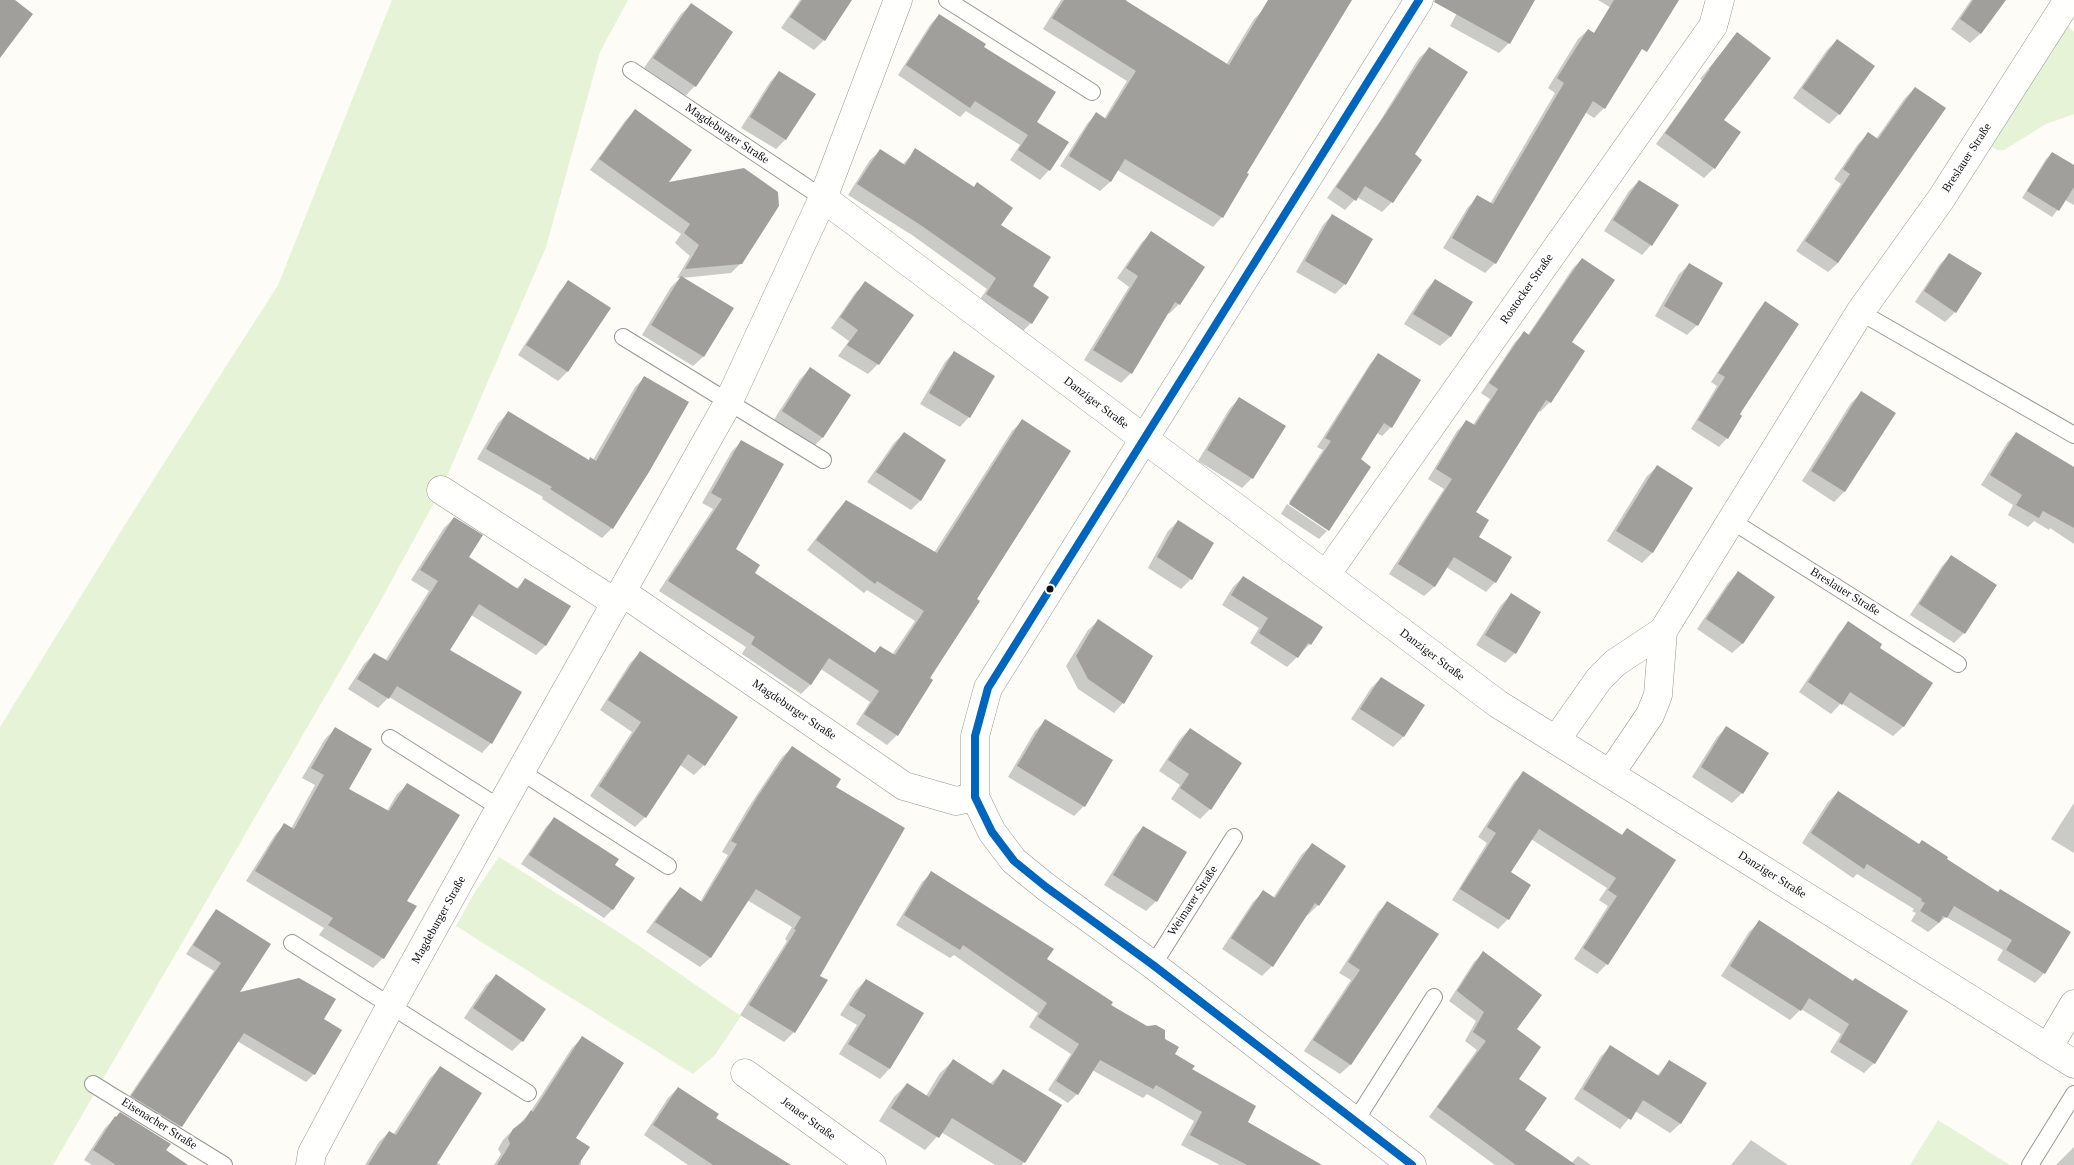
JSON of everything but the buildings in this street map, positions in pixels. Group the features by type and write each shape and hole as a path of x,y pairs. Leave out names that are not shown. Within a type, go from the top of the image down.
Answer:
{"street":[{"name":"Magdeburger Straße","path":"310,1165 312,1153 391,1005 520,771 728,403 823,198 898,0"},
{"path":"1412,1165 1356,1120 1014,861 992,832 975,797 975,736 988,688 1418,0"},
{"name":"Rostocker Straße","path":"1326,575 1713,26 1720,0"},
{"name":"Breslauer Straße","path":"1556,740 1599,679 1615,663 1663,631 1860,312 1941,199 2068,0"},
{"name":"Danziger Straße","path":"823,198 1498,704 2074,1064"},
{"name":"Magdeburger Straße","path":"441,490 619,598 904,786 956,801 975,797"},
{"name":"Breslauer Straße","path":"1610,774 1650,715 1658,695 1663,631"},
{"path":"2048,1048 2074,1004"},
{"name":"Jenaer Straße","path":"745,1073 872,1165"}],"lane":[{"path":"947,0 1092,92"},
{"name":"Magdeburger Straße","path":"631,70 823,198"},
{"path":"1860,312 2074,435"},
{"path":"623,337 823,460"},
{"name":"Breslauer Straße","path":"1732,521 1958,664"},
{"path":"390,738 500,808"},
{"path":"520,771 668,866"},
{"name":"Weimarer Straße","path":"1153,965 1234,837"},
{"path":"292,943 528,1092"},
{"path":"1356,1120 1434,997"},
{"name":"Eisenacher Straße","path":"93,1084 224,1165"},
{"path":"2030,1165 2074,1094"}],"green space":[{"path":"392,0 628,0 600,52 546,247 441,490 376,609 53,1165 0,1165 0,727 136,507 278,285"},
{"path":"2063,21 2074,32 2074,114 2046,124 2004,150 1997,150 1989,145"},
{"path":"499,857 626,937 741,1016 715,1055 693,1074 456,926 475,892"},
{"path":"1938,1120 2010,1165 1910,1165"}],"transit line":[{"path":"1412,1165 1153,965 1046,887 1014,861 992,832 975,797 975,736 988,688 1419,0"}]}
